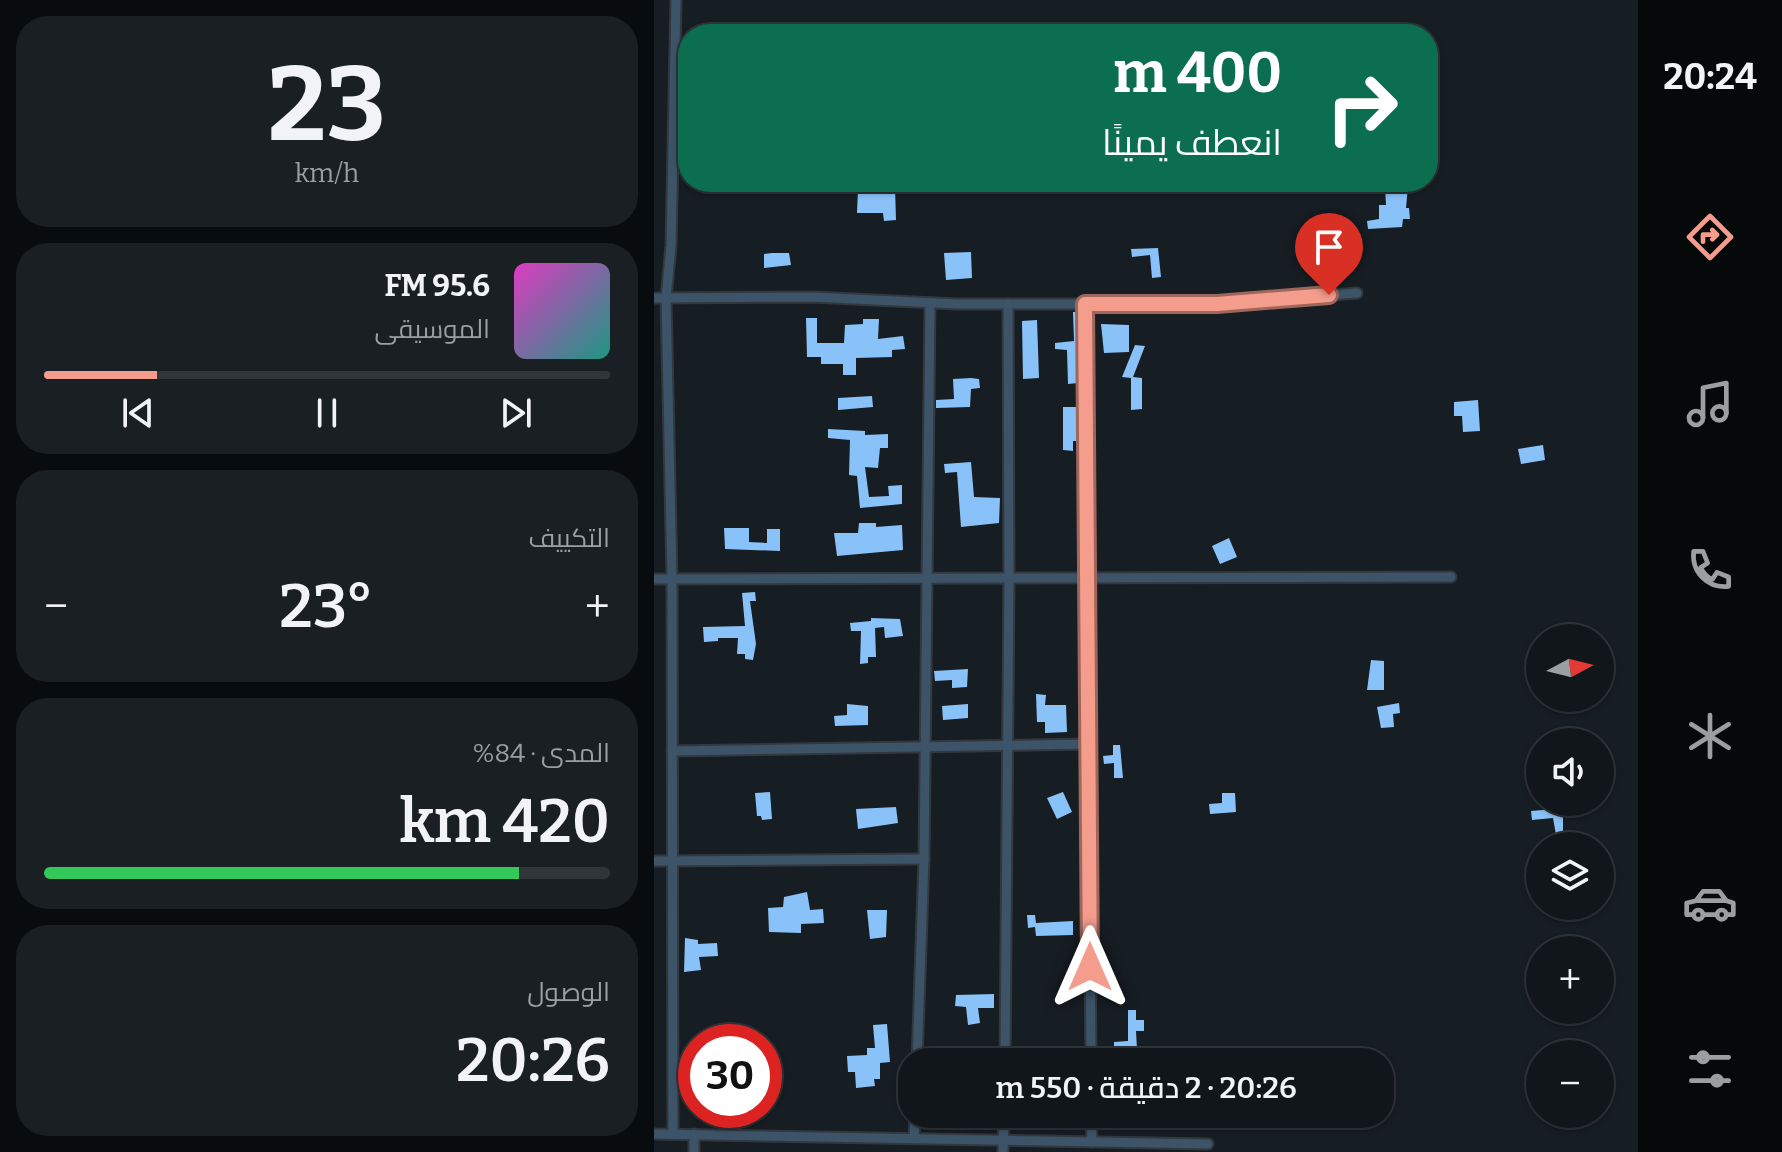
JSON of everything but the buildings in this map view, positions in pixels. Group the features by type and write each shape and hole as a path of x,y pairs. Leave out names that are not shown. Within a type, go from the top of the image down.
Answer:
{"street":[{"path":"673,1134 672,579 666,298 671,246 676,0"},
{"path":"654,298 813,297 930,303 1217,304 1357,293"},
{"path":"917,1048 924,859 930,303"},
{"path":"1005,1048 1009,745 1008,304"},
{"path":"1085,304 1091,1048"},
{"path":"654,579 1451,577"},
{"path":"672,751 1089,744"},
{"path":"654,861 924,859"},
{"path":"914,1128 914,1138"},
{"path":"1003,1152 1004,1128"},
{"path":"1092,1128 1092,1142"},
{"path":"654,1134 1208,1144"},
{"path":"694,1134 694,1152"}],"route":[{"path":"1090,967 1085,304 1217,304 1329,295"}]}
